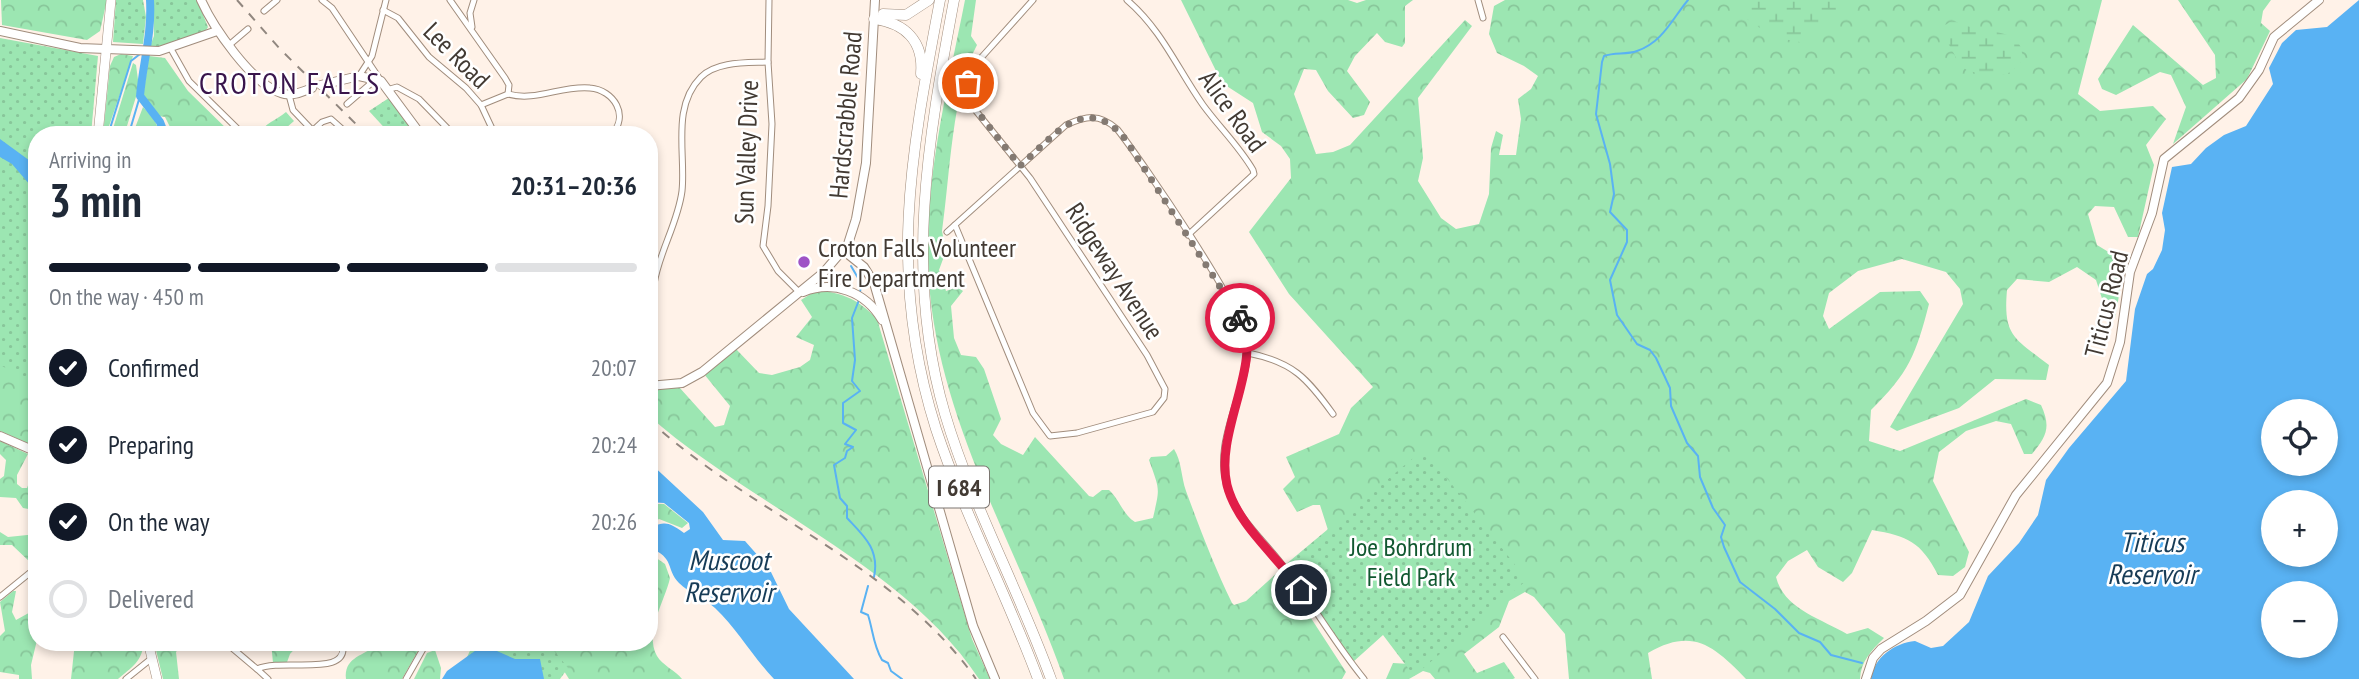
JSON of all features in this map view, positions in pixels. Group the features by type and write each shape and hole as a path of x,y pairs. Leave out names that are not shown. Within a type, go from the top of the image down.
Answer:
{"highway":[{"path":"874,16 906,15 929,0"},
{"name":"I 684","path":"940,0 908,187 906,245 910,302 920,368 943,447 1038,679"},
{"name":"I 684","path":"954,0 931,132 922,205 921,268 926,325 939,389 955,443 1051,679"},
{"path":"874,16 903,28 919,47 922,61 918,96 920,110"}],"main road":[{"path":"100,126 111,0"},
{"path":"201,0 217,32 228,46 273,90 289,95 359,76 378,80 390,89 415,126"},
{"name":"Hardscrabble Road","path":"844,251 854,229 866,163 875,0"},
{"name":"Titicus Road","path":"1866,679 1873,658 1881,649 1960,595 2016,495 2107,383 2120,342 2130,272 2152,213 2164,159 2239,98 2259,70 2274,37 2319,0"},
{"path":"0,31 71,46 159,51 217,32"},
{"path":"658,385 674,384 695,376 799,292 844,251 864,267 871,277 977,638 995,679"},
{"path":"791,298 818,287 840,288 853,292 874,308 890,341"},
{"path":"0,436 28,448"},
{"path":"150,651 157,679"}],"street":[{"path":"264,10 277,0"},
{"path":"322,0 332,8 378,80 347,104"},
{"path":"359,76 372,56 386,0"},
{"path":"450,0 507,82 508,94"},
{"path":"474,0 470,13 474,33"},
{"name":"Sun Valley Drive","path":"769,0 768,62 772,124 763,246 778,271 799,292"},
{"name":"Ridgeway Avenue","path":"955,225 1036,421 1055,438 1153,412 1161,402 1165,389 1147,355 1020,166 976,110 968,83 976,62 1033,0"},
{"name":"Alice Road","path":"1127,0 1159,31 1185,78 1254,174 1188,234"},
{"path":"1478,0 1483,19"},
{"name":"Lee Road","path":"383,10 398,18 425,53 462,83 481,105 490,126"},
{"path":"228,46 248,29"},
{"path":"171,49 190,81 235,126"},
{"path":"658,270 681,199 681,133 687,103 698,80 707,72 732,64 768,62"},
{"path":"390,89 397,87 412,94 445,126"},
{"path":"481,105 508,94 531,96 583,88 602,91 611,97 619,110 617,126"},
{"path":"289,95 291,106 305,126"},
{"path":"947,232 1066,125 1091,116 1109,121 1126,140 1188,234 1244,326 1248,353 1223,458 1228,489 1244,519 1286,569 1364,679"},
{"path":"318,126 331,119 339,126"},
{"path":"1248,353 1282,361 1300,373 1333,414"},
{"path":"0,597 28,574"},
{"path":"1503,637 1535,679"},
{"path":"236,651 268,679"},
{"path":"340,667 345,658 344,651"},
{"path":"406,679 422,651"},
{"path":"126,679 152,658"},
{"path":"257,669 269,666 298,673"}],"green space":[{"path":"1,0 107,0 100,31 87,40 2,25"},
{"path":"116,0 143,0 146,17 143,44 113,42"},
{"path":"153,0 197,0 208,27 205,32 167,46 150,46 154,36"},
{"path":"965,0 976,0 971,36 977,45 962,86 957,110 942,231 946,251 939,270 946,291 957,287 963,291 951,306 954,338 961,355 976,357 984,369 1001,419 993,435 1001,444 1023,455 1035,437 1089,496 1093,497 1102,490 1109,490 1135,522 1153,518 1158,489 1149,460 1151,457 1166,456 1174,449 1186,491 1232,603 1234,605 1246,601 1281,572 1346,672 1342,679 1064,679 967,443 938,345 930,294 928,257 932,183 943,110"},
{"path":"1181,0 1348,0 1357,3 1366,0 1413,0 1405,6 1405,43 1402,47 1385,42 1377,33 1355,56 1347,71 1370,102 1364,115 1353,118 1328,91 1316,70 1304,69 1294,94 1316,154 1333,152 1350,145 1465,20 1472,26 1418,98 1423,158 1418,181 1441,218 1456,229 1479,224 1489,194 1491,148 1496,131 1503,135 1499,155 1516,155 1521,119 1518,99 1531,89 1538,76 1497,53 1489,34 1494,6 1505,0 2102,0 2078,94 2100,111 2153,106 2166,119 2146,145 2154,165 2138,237 2128,237 2114,207 2095,206 2088,214 2097,245 2125,262 2115,318 2108,317 2096,280 2077,267 2049,282 2017,279 2007,290 2009,327 2019,342 2049,365 2046,380 1995,379 1959,408 1897,431 1890,427 1963,304 1960,289 1946,272 1902,259 1858,271 1829,293 1823,316 1829,329 1880,292 1920,291 1929,304 1915,350 1903,373 1871,410 1869,441 1900,451 2026,399 2041,405 2047,425 2041,442 2032,454 2024,454 2011,424 1996,421 1966,431 1939,452 1933,481 1969,552 1965,567 1953,576 1938,575 1926,555 1912,542 1872,530 1852,573 1843,582 1818,567 1807,550 1788,561 1776,577 1787,597 1804,612 1847,634 1868,628 1884,638 1865,662 1860,679 1746,679 1713,649 1690,641 1678,641 1648,653 1652,679 1569,679 1565,634 1534,597 1525,592 1509,601 1499,627 1464,654 1477,673 1504,662 1515,678 1435,679 1430,673 1423,671 1409,679 1386,679 1393,663 1410,664 1328,530 1320,505 1297,512 1283,489 1295,477 1286,457 1339,434 1351,408 1373,387 1289,294 1249,232 1291,178 1290,159 1281,146 1262,132 1253,103 1222,83"},
{"path":"1747,0 1847,0 1805,43 1773,37 1744,17"},
{"path":"2178,0 2271,0 2263,11 2261,23 2270,31 2247,79 2173,144 2186,107 2171,75 2160,72 2116,95 2102,89 2098,79 2133,25 2203,85 2216,78 2215,55"},
{"path":"1952,21 2014,38 2022,51 2022,61 2011,72 1997,77 1968,71 1960,65 1940,28"},
{"path":"0,38 98,56 92,126 28,126 28,379 0,365"},
{"path":"121,54 133,56 109,126 104,126 110,66 114,57"},
{"path":"149,56 165,58 188,91 224,126 170,126 165,117 159,116 143,96"},
{"path":"133,63 136,65 139,87 127,126 114,126"},
{"path":"392,96 412,126 383,126 369,111"},
{"path":"143,107 157,126 136,126"},
{"path":"286,112 294,121 288,126 267,125"},
{"path":"0,157 28,186 28,443 0,431"},
{"path":"817,290 835,293 850,298 877,319 972,639 990,679 979,679 948,639 910,603 869,570 733,479 658,423 658,388 679,387 715,427 724,425 730,406 704,374 736,349 759,373 772,375 800,367 810,360 814,345 796,337 812,317 801,300"},
{"path":"0,441 28,454 17,475 17,484 22,488 28,485 28,509 23,508 16,498 0,497 0,479 4,476 6,460 0,454"},
{"name":"Joe Bohrdrum Field Park","path":"1424,449 1527,580 1414,676 1383,635 1353,662 1285,565"},
{"path":"658,504 664,504 688,523 682,528 659,519"},
{"path":"0,532 8,537 28,535 28,560 12,545 0,545"},
{"path":"658,559 665,564 670,578 658,614"},
{"path":"16,591 12,612 16,620 28,613 28,651 34,651 31,665 32,679 19,679 19,675 0,672 0,636 5,631 0,602"},
{"path":"74,651 142,651 136,663 118,679 71,679"},
{"path":"156,651 177,651 179,679 163,679"},
{"path":"272,651 293,651 286,665 273,663"},
{"path":"368,651 418,651 402,679 346,679 350,662"},
{"path":"435,651 441,668 440,679 414,679 427,653"},
{"path":"470,651 554,651 568,668 560,679 457,679"},
{"path":"553,651 655,651 659,659 682,679 569,679"}],"water":[{"name":"Titicus Reservoir","path":"2359,0 2359,679 1871,679 1876,664 1893,648 1915,641 1931,648 1943,646 1969,622 1988,576 2019,543 2038,515 2046,480 2069,448 2126,381 2135,309 2147,274 2153,269 2162,250 2165,230 2162,213 2172,167 2191,164 2206,148 2224,135 2246,126 2273,84 2269,68 2282,43 2296,30 2327,27"},
{"path":"0,139 28,159 28,183 12,164 0,157"},
{"name":"Muscoot Reservoir","path":"658,470 703,512 723,540 745,541 769,568 789,609 854,679 774,679 715,608 679,583 667,560 658,552 658,525 674,526 684,533 690,529 689,523 664,503 658,503"},
{"path":"475,651 497,651 515,659 540,659 544,679 442,679 447,671"}],"waterway":[{"path":"150,0 149,37 140,96 162,126"},
{"path":"1688,0 1654,42 1633,52 1604,56 1602,62 1596,114 1610,164 1614,194 1610,212 1627,230 1627,242 1610,280 1617,315 1637,344 1650,350 1656,358 1670,388 1671,406 1687,443 1698,456 1700,477 1713,508 1725,525 1721,537 1740,582 1775,609 1799,633 1820,642 1831,655 1862,663"},
{"path":"111,126 131,61 140,54"},
{"path":"131,126 140,96"},
{"path":"851,266 861,283 860,293"},
{"path":"859,300 852,318 855,360 852,381 860,391 843,403 843,423 856,430 845,444 853,447 847,451 845,458 834,465 840,498 847,506 847,518 869,543 875,558 874,577"},
{"path":"868,586 861,612 868,615 882,660 902,679"}],"railway":[{"path":"237,0 280,49 358,126"},
{"path":"658,427 732,484 820,541 905,603 943,638 976,679"}],"way so far":[{"path":"968,83 976,110 1003,148 1020,166 1066,125 1091,116 1109,121 1126,140 1240,318"}],"place":[{"name":"Croton Falls Volunteer Fire Department","path":"804,262"}],"district":[{"name":"CROTON FALLS","path":"290,82"}],"route":[{"path":"1240,318 1247,332 1248,353 1226,441 1224,472 1228,489 1244,519 1301,590"}]}
